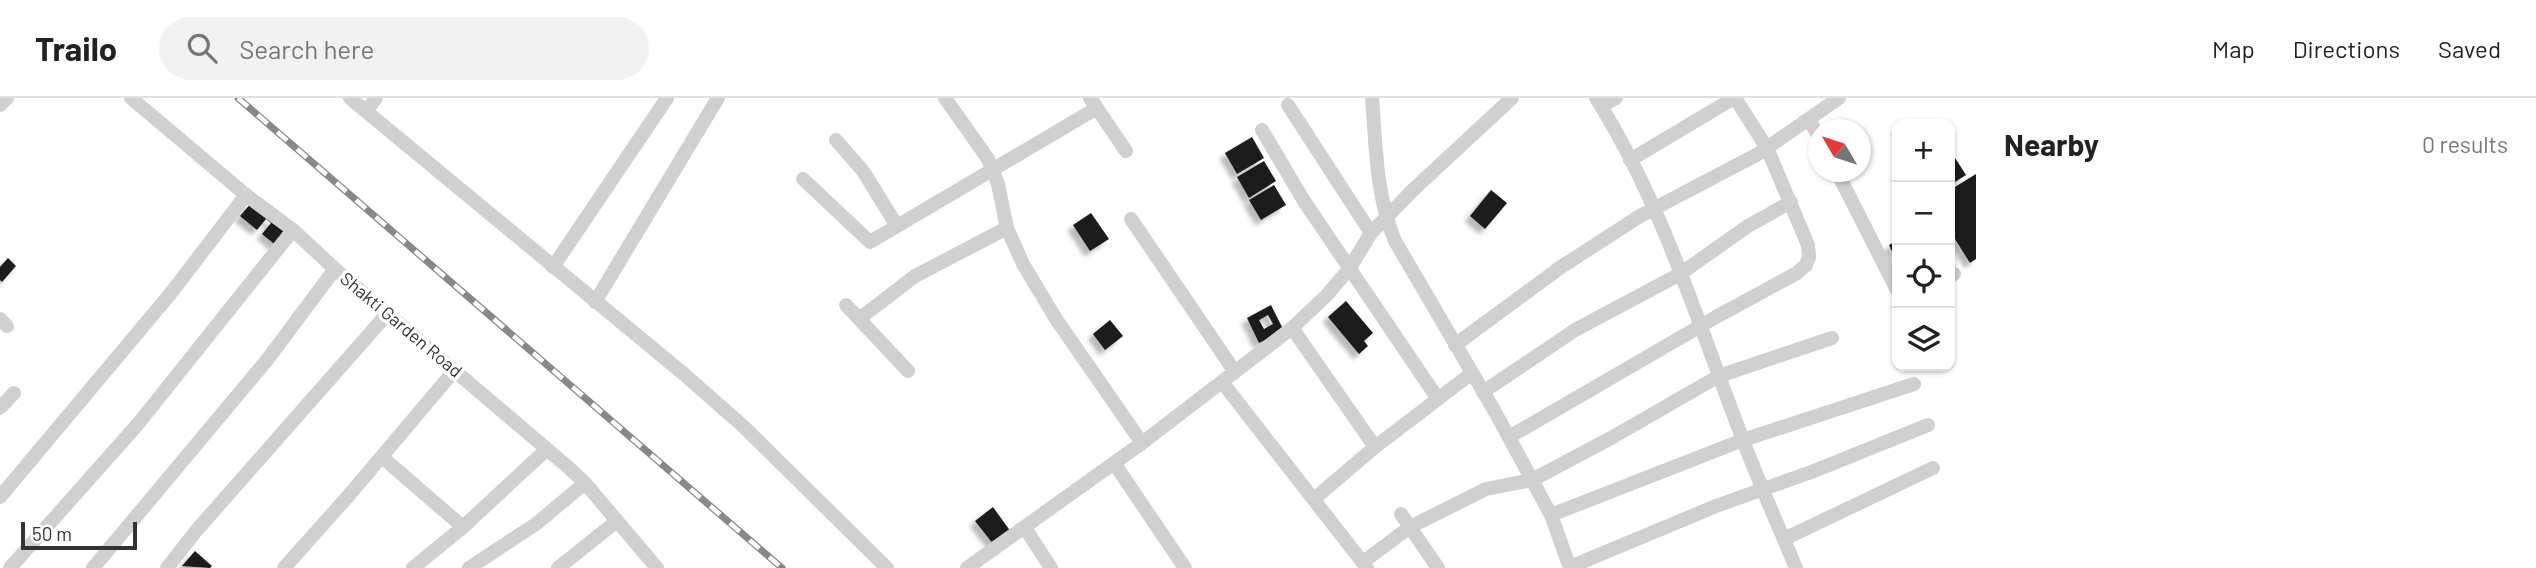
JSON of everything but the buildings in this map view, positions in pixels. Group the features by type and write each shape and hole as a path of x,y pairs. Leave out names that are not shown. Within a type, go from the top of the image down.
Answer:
{"street":[{"path":"0,105 7,98"},
{"name":"Shakti Garden Road","path":"131,98 246,195 293,230 335,269 547,449 585,483 657,568"},
{"path":"350,98 685,375 744,427 887,568"},
{"path":"366,111 376,98"},
{"path":"553,268 667,98"},
{"path":"595,302 718,98"},
{"path":"945,98 993,171 1007,228 1023,264 1056,319 1142,443"},
{"path":"1372,98 1381,200 1395,242 1509,437 1551,515 1570,568 1716,506 1928,425"},
{"path":"967,568 1142,443 1292,328 1326,296 1349,269 1371,233 1385,218 1512,98"},
{"path":"1616,98 1599,102 1655,208 1743,440 1796,568"},
{"path":"1509,437 1797,273 1806,265 1809,257 1808,245 1791,202 1767,148 1735,98 1630,160"},
{"path":"1809,119 1839,98"},
{"path":"803,179 870,242 993,171 1093,103 1126,150"},
{"path":"1288,105 1371,233"},
{"path":"1455,345 1561,267 1655,208 1767,148 1808,120"},
{"path":"1262,130 1304,201 1438,400"},
{"path":"836,140 857,163 897,226"},
{"path":"1842,182 1892,280"},
{"path":"0,497 162,303 246,195"},
{"path":"1483,392 1576,330 1681,274 1748,226 1791,202"},
{"path":"1131,219 1235,372"},
{"path":"859,319 915,276 1007,228"},
{"path":"10,568 138,424 293,230"},
{"path":"93,568 267,360 335,269"},
{"path":"846,304 908,371"},
{"path":"167,568 388,313"},
{"path":"1292,328 1375,447"},
{"path":"1222,382 1365,565 1410,527 1486,489 1532,480 1719,376 1832,338"},
{"path":"284,568 454,371"},
{"path":"1314,499 1375,447 1472,373"},
{"path":"1551,515 1743,440 1914,384"},
{"path":"0,408 14,393"},
{"path":"413,568 463,527 547,449"},
{"path":"382,457 463,527"},
{"path":"1114,463 1185,568"},
{"path":"1784,539 1933,468"},
{"path":"469,568 536,524 585,483"},
{"path":"1401,514 1438,568"},
{"path":"558,568 617,521"},
{"path":"1025,528 1051,568"}],"railway":[{"path":"238,98 782,568"}]}
